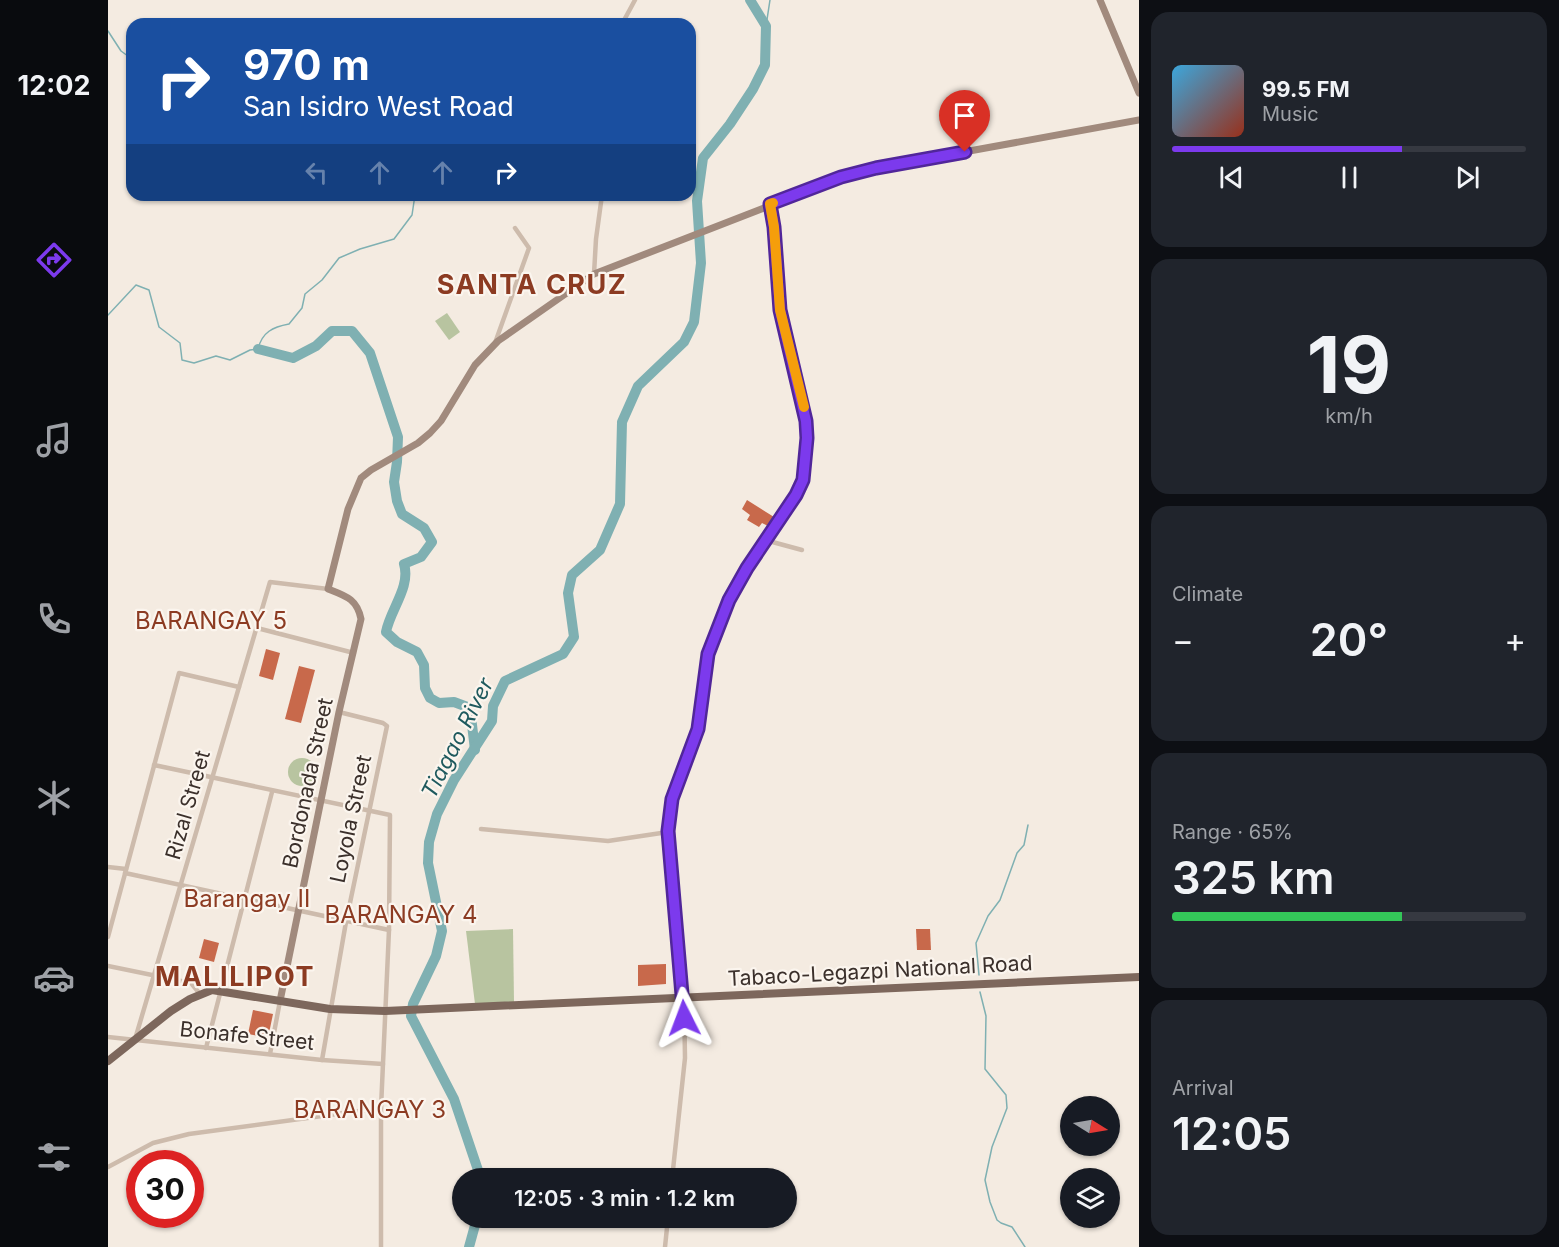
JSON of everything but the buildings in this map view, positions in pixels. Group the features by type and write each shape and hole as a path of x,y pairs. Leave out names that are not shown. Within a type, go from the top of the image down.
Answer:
{"main road":[{"name":"Tabaco-Legazpi National Road","path":"220,990 330,1009 385,1011 1139,976"},
{"path":"108,1061 134,1039 200,994 220,990"}],"street":[{"path":"625,18 635,0"},
{"path":"1100,0 1139,93"},
{"path":"328,589 354,492 366,474 418,442 441,421 475,365 494,345 594,274 841,177 876,168 1139,120"},
{"path":"594,274 601,201"},
{"path":"673,1168 685,1058 684,998 668,831 672,799 694,741 700,716 708,654 729,600 803,480 807,438 803,404 780,310 774,227 770,204"},
{"path":"494,345 529,248 515,228"},
{"path":"765,540 802,550"},
{"name":"Rizal Street","path":"134,1039 182,886 270,582 328,589"},
{"name":"Bordonada Street","path":"280,1001 320,801 361,619 359,607 353,600 328,589"},
{"path":"257,628 354,653"},
{"path":"108,936 179,672 239,687"},
{"name":"Loyola Street","path":"321,1060 346,922 387,726 339,712"},
{"path":"154,765 272,792 390,815 389,930 381,1108 381,1247"},
{"path":"206,1047 272,792"},
{"path":"481,828 608,841 668,831"},
{"path":"108,867 243,900 389,930"},
{"path":"108,966 191,983 200,994"},
{"path":"270,1054 280,1001"},
{"name":"Bonafe Street","path":"108,1037 321,1060 384,1064"},
{"path":"108,1167 153,1143 189,1134 381,1108"},
{"path":"665,1247 667,1228"}],"green space":[{"path":"447,313 460,332 449,340 435,321"},
{"path":"302,758 312,762 316,772 312,782 302,786 292,782 288,772 292,762"},
{"path":"513,929 514,1002 475,1004 466,931"}],"waterway":[{"name":"Tiagao River","path":"477,1168 454,1099 411,1016 413,1004 436,956 442,931 428,863 429,842 437,814 454,780 492,721 493,706 505,681 563,654 574,637 568,593 572,575 600,550 620,504 622,422 638,386 684,342 694,322 701,263 697,201 703,158 730,124 753,89 765,65 766,26 750,0"},
{"path":"766,26 770,0"},
{"path":"108,31 126,55"},
{"path":"108,315 136,285 149,290 159,327 180,343 182,360 194,363 216,356 230,360 250,350 258,349 265,334 289,324 302,308 305,294 322,280 339,258 394,239 412,215 414,201"},
{"path":"258,349 293,358 316,346 332,331 352,331 370,353 398,437 394,482 397,501 402,514 424,528 432,542 421,557 404,564 405,581 386,632 397,642 417,652 424,665 425,688 430,698 439,703 454,702 470,708 475,750"},
{"path":"979,975 976,943 988,916 1000,900 1017,853 1024,845 1028,825"},
{"path":"980,992 986,1016 985,1069 1006,1095 1007,1108 992,1147 985,1180 997,1220 1012,1227 1025,1247"},
{"name":"Tiagao River","path":"469,1247 474,1228"}],"slow traffic":[{"path":"773,203 770,204 774,227 780,310 804,407"}],"district":[{"name":"SANTA CRUZ","path":"532,285"},
{"name":"BARANGAY 5","path":"211,621"},
{"name":"Barangay Ⅱ","path":"247,899"},
{"name":"BARANGAY 4","path":"401,915"},
{"name":"MALILIPOT","path":"235,977"},
{"name":"BARANGAY 3","path":"370,1110"}],"route":[{"path":"684,1018 668,815 698,729 704,696 706,661 729,600 747,568 796,495 803,480 807,438 806,421 780,310 774,227 770,204 841,177 876,168 965,152"}]}
